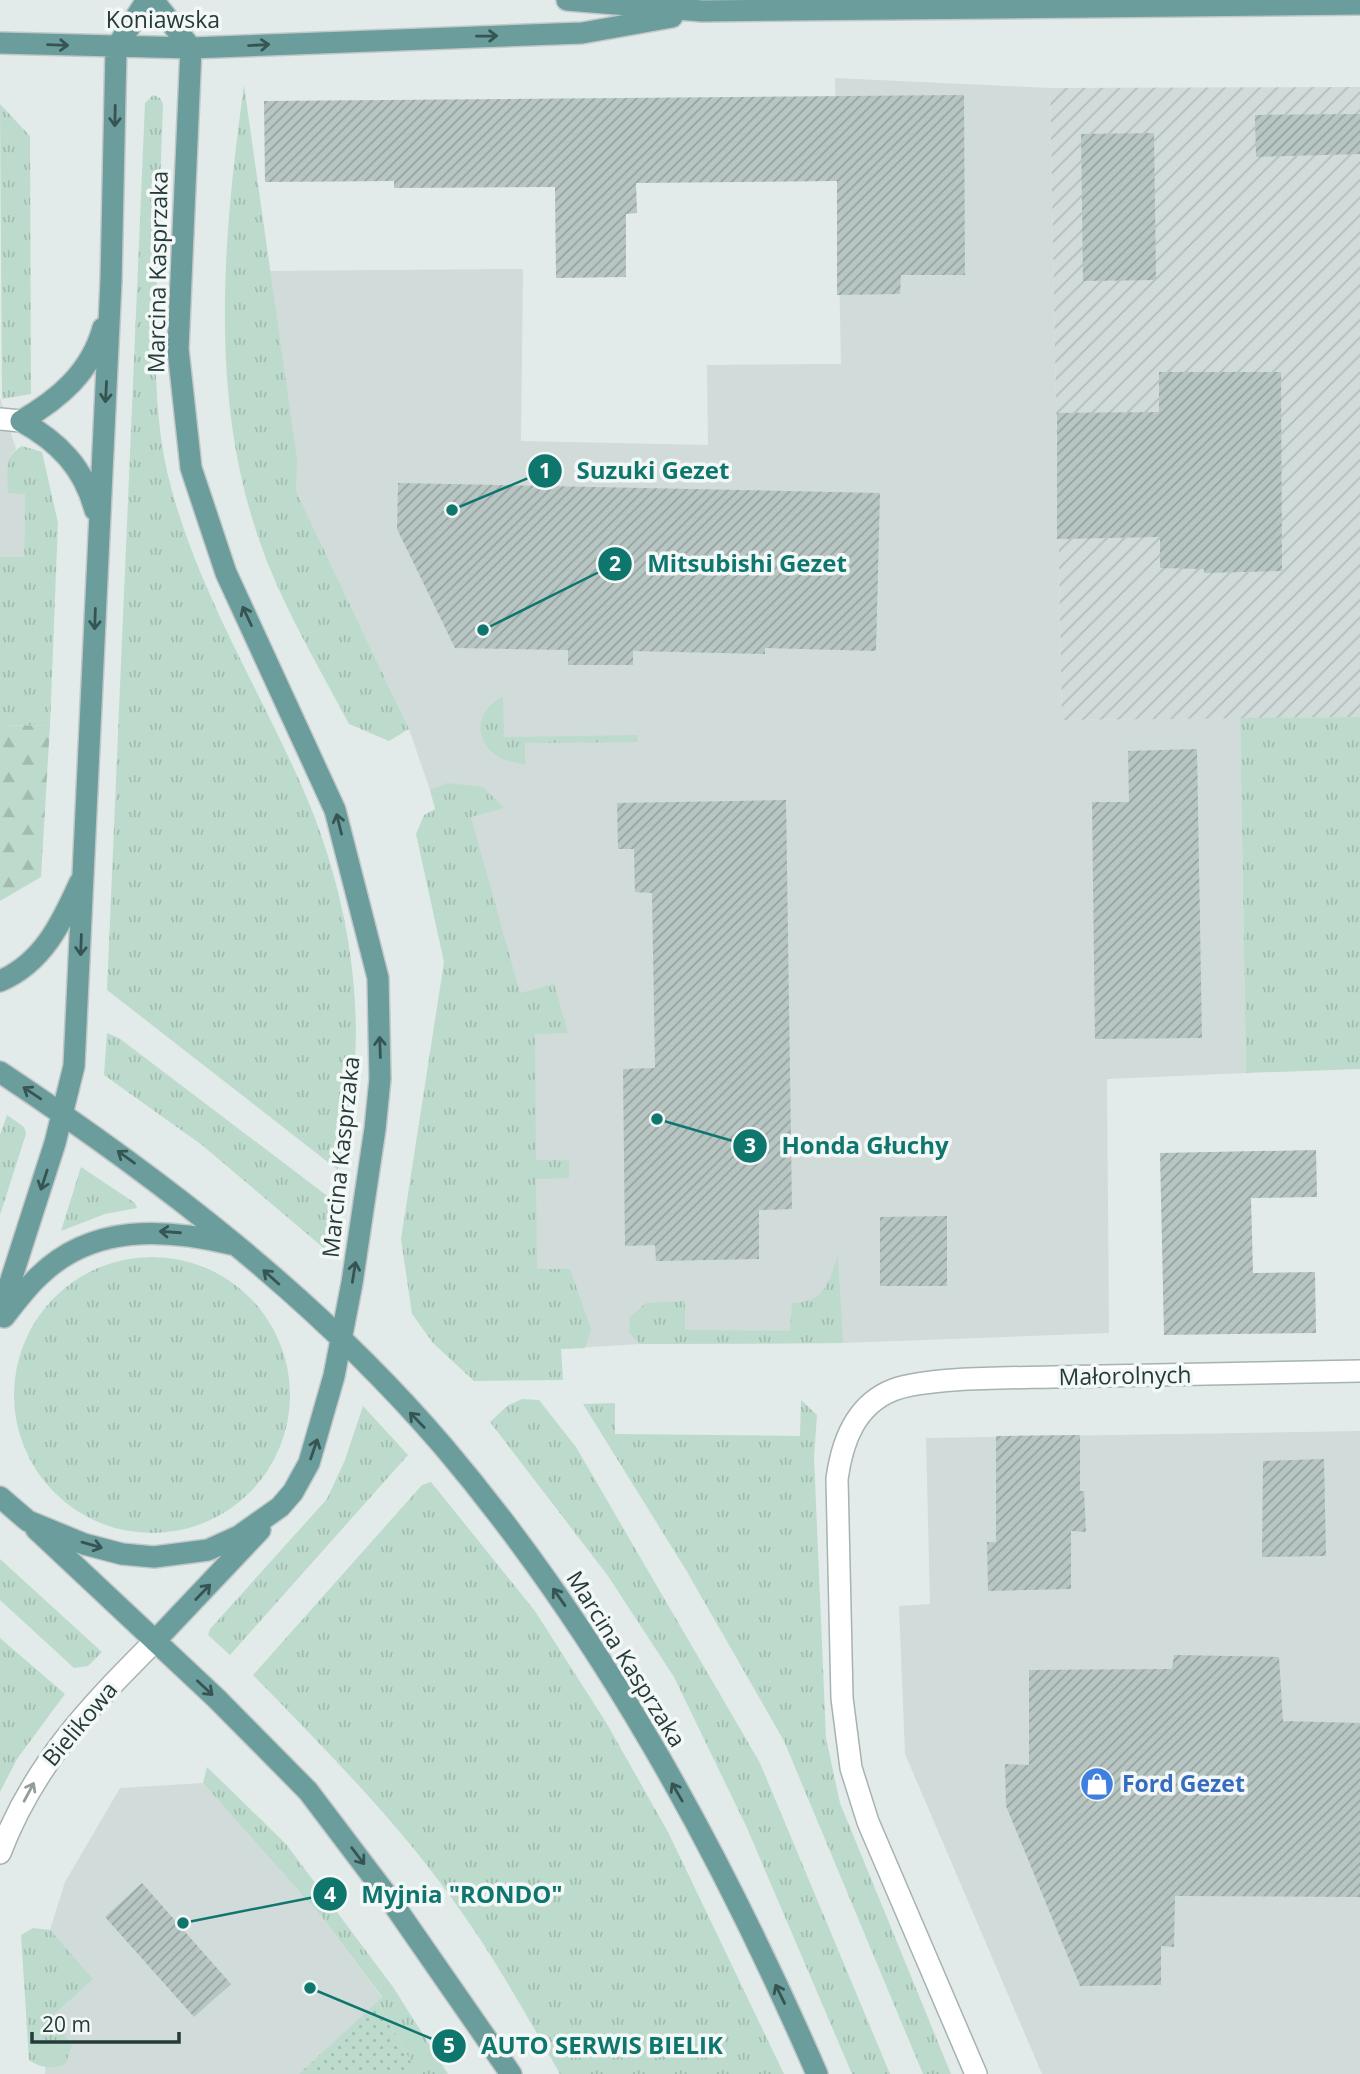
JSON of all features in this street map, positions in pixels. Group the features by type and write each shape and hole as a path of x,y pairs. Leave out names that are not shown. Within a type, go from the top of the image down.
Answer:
{"main road":[{"path":"116,48 147,0"},
{"path":"153,0 191,48"},
{"name":"Koniawska","path":"567,0 702,12 1360,4"},
{"name":"Koniawska","path":"0,43 191,48 582,33 702,12"},
{"name":"Marcina Kasprzaka","path":"0,1314 64,1114 74,1066 111,281 116,48"},
{"name":"Marcina Kasprzaka","path":"191,48 178,349 191,468 226,573 335,810 378,978 378,1104 352,1283 340,1339 441,1444 527,1551 595,1650 709,1848 817,2074"},
{"path":"11,420 69,388 87,365 103,329 111,281"},
{"path":"11,420 51,440 79,468 90,490 98,539"},
{"path":"0,981 34,961 61,923 84,874"},
{"path":"0,1072 163,1184 237,1245 340,1339 316,1445 302,1478 280,1507 155,1641"},
{"path":"0,1321 39,1275 62,1258 113,1236 171,1231 237,1245"},
{"path":"0,1497 155,1641 308,1791 389,1898 511,2074"},
{"path":"28,1521 84,1544 122,1554 176,1556 208,1550 239,1536 280,1507"}],"street":[{"name":"Małorolnych","path":"976,2074 868,1822 851,1768 842,1698 839,1470 841,1451 860,1412 891,1391 925,1384 1007,1378 1360,1371"},
{"name":"Bielikowa","path":"0,1853 29,1791 57,1746 155,1641"}],"shaded area":[{"path":"835,78 1050,88 1062,720 1240,718 1246,1073 1107,1079 1109,1333 843,1343 640,1344 560,1349 514,1344 443,803 430,790 409,729 296,491 262,271 523,269 521,441 708,445 707,365 841,364"},
{"path":"1360,87 1360,717 1062,720 1050,88"},
{"path":"0,398 16,449 11,455 25,494 24,558 0,557"},
{"path":"1360,1431 1360,2074 1042,2074 905,1754 899,1606 930,1604 926,1438"},
{"path":"203,1783 322,1917 382,1998 299,2074 45,2074 50,1930 65,1882 120,1788"}],"green space":[{"path":"244,85 297,460 296,491 409,729 389,741 349,724 281,593 262,548 245,492 233,435 225,318 230,201"},
{"path":"153,95 160,98 163,104 156,354 161,437 172,491 198,566 299,780 326,849 336,885 351,960 356,1035 354,1072 338,1170 107,990 145,103"},
{"path":"0,104 30,136 31,394 2,399"},
{"path":"22,446 42,452 58,523 50,725 0,726 0,557 24,557 25,494 8,493 9,461"},
{"path":"503,697 504,737 637,735 638,742 525,743 525,765 503,759 489,749 481,733 481,724 488,708"},
{"path":"1360,717 1360,1069 1246,1073 1240,718"},
{"path":"50,725 41,877 0,901 0,726"},
{"path":"447,783 483,787 504,808 471,817 520,993 554,984 568,1033 535,1034 536,1160 569,1160 569,1178 536,1179 537,1269 570,1269 591,1329 585,1348 561,1349 563,1380 474,1381 433,1343 412,1314 401,1239 444,962 416,834 424,815 435,809 430,790"},
{"path":"107,1033 119,1038 330,1198 326,1250 202,1145 104,1075"},
{"path":"7,1115 24,1127 26,1134 0,1215 0,1135"},
{"path":"81,1167 135,1203 137,1208 105,1214 61,1231"},
{"path":"838,1256 843,1343 640,1344 629,1332 630,1317 646,1303 685,1301 685,1330 790,1331 792,1303 812,1299 824,1290"},
{"path":"166,1257 205,1267 217,1273 240,1288 259,1307 280,1342 288,1368 288,1422 280,1448 267,1472 250,1493 229,1510 205,1523 166,1533 138,1533 99,1523 87,1517 64,1502 45,1483 24,1448 16,1422 14,1381 24,1342 30,1330 45,1307 64,1288 99,1267 125,1259"},
{"path":"522,1399 539,1400 576,1447 760,1763 890,2074 852,2074 747,1828 674,1677 608,1576 490,1422 507,1406"},
{"path":"801,1400 817,1415 814,1457 826,1738 840,1803 951,2074 923,2074 784,1741 686,1570 583,1404 615,1403 615,1434 800,1436"},
{"path":"363,1406 408,1455 230,1655 208,1635 210,1629 327,1499 345,1460"},
{"path":"431,1482 535,1611 607,1724 668,1832 784,2074 560,2074 493,1959 426,1864 354,1781 253,1675 422,1485"},
{"path":"0,1559 102,1652 88,1666 74,1668 0,1600"},
{"path":"0,1638 65,1694 17,1759 0,1792"},
{"path":"207,1767 286,1844 393,1987 448,2074 418,2074 377,2002 382,1997 322,1917 203,1783"},
{"path":"33,1928 50,1930 93,1979 51,2017 72,2045 66,2063 57,2067 38,2065 29,2060 21,1935"},
{"path":"377,2002 418,2074 299,2074"}],"building":[{"path":"964,95 965,275 901,275 900,294 837,295 837,181 636,183 637,213 626,214 626,277 556,278 555,187 394,188 394,181 265,182 264,101"},
{"path":"1360,114 1360,154 1256,157 1255,115"},
{"path":"1154,133 1156,280 1083,281 1081,134"},
{"path":"1159,372 1281,372 1282,571 1204,573 1204,569 1160,568 1160,537 1057,539 1057,413 1159,412"},
{"path":"398,483 880,493 876,651 765,648 765,654 633,651 633,665 568,665 568,650 455,648 397,529"},
{"path":"1197,749 1202,1038 1095,1039 1092,802 1129,802 1128,751"},
{"path":"786,800 792,1209 759,1210 759,1259 656,1261 655,1245 625,1246 623,1069 655,1068 652,893 635,892 634,849 618,849 617,803"},
{"path":"1316,1150 1317,1197 1251,1198 1253,1273 1315,1272 1316,1333 1164,1335 1160,1153"},
{"path":"947,1216 947,1286 880,1286 880,1217"},
{"path":"1080,1435 1080,1491 1084,1491 1086,1532 1071,1531 1071,1589 988,1591 987,1542 996,1542 996,1436"},
{"path":"1324,1459 1326,1556 1262,1557 1263,1461"},
{"path":"1174,1655 1279,1657 1283,1721 1360,1723 1360,1897 1175,1896 1174,1947 1161,1946 1161,1985 1080,1986 1006,1806 1005,1764 1029,1765 1029,1670 1172,1669"},
{"path":"142,1883 231,1984 194,2017 105,1917"}],"place":[{"name":"Suzuki Gezet","path":"452,510"},
{"name":"Mitsubishi Gezet","path":"483,630"},
{"name":"Honda Głuchy","path":"657,1119"},
{"name":"Ford Gezet","path":"1097,1784"},
{"name":"Myjnia \"RONDO\"","path":"183,1923"},
{"name":"AUTO SERWIS BIELIK","path":"310,1988"}]}
